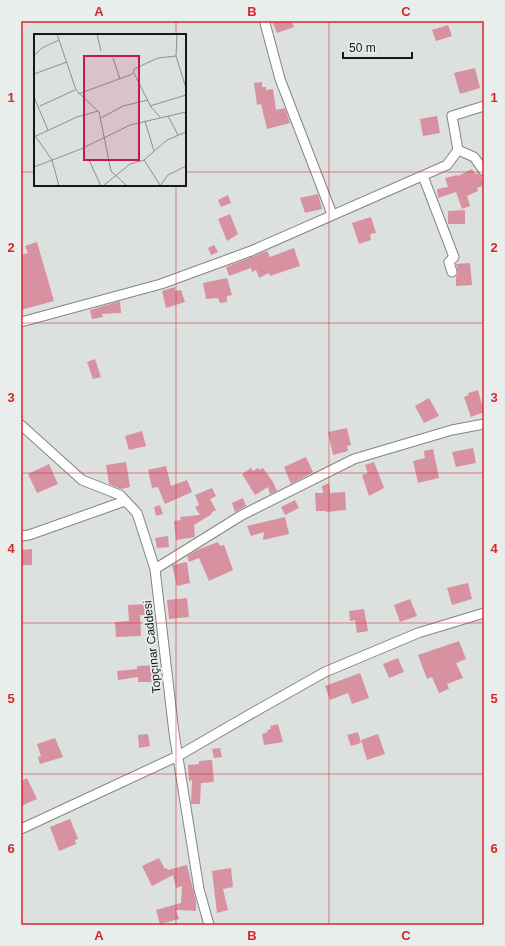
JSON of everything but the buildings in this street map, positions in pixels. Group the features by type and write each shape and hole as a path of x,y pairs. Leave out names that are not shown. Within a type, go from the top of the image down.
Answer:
{"street":[{"path":"265,23 280,80 332,214"},
{"path":"21,322 161,284 251,251 332,214 447,165 458,150 452,116 484,106"},
{"path":"458,150 474,157 484,171"},
{"path":"423,176 454,257 449,262 452,272"},
{"path":"155,569 242,515 354,459 452,430 484,424"},
{"name":"Topçınar Caddesi","path":"21,425 82,480 120,495 137,513 155,569 178,756 199,889 208,925"},
{"path":"21,536 29,535 125,501"},
{"path":"21,829 178,756 325,672 418,633 484,613"}]}
